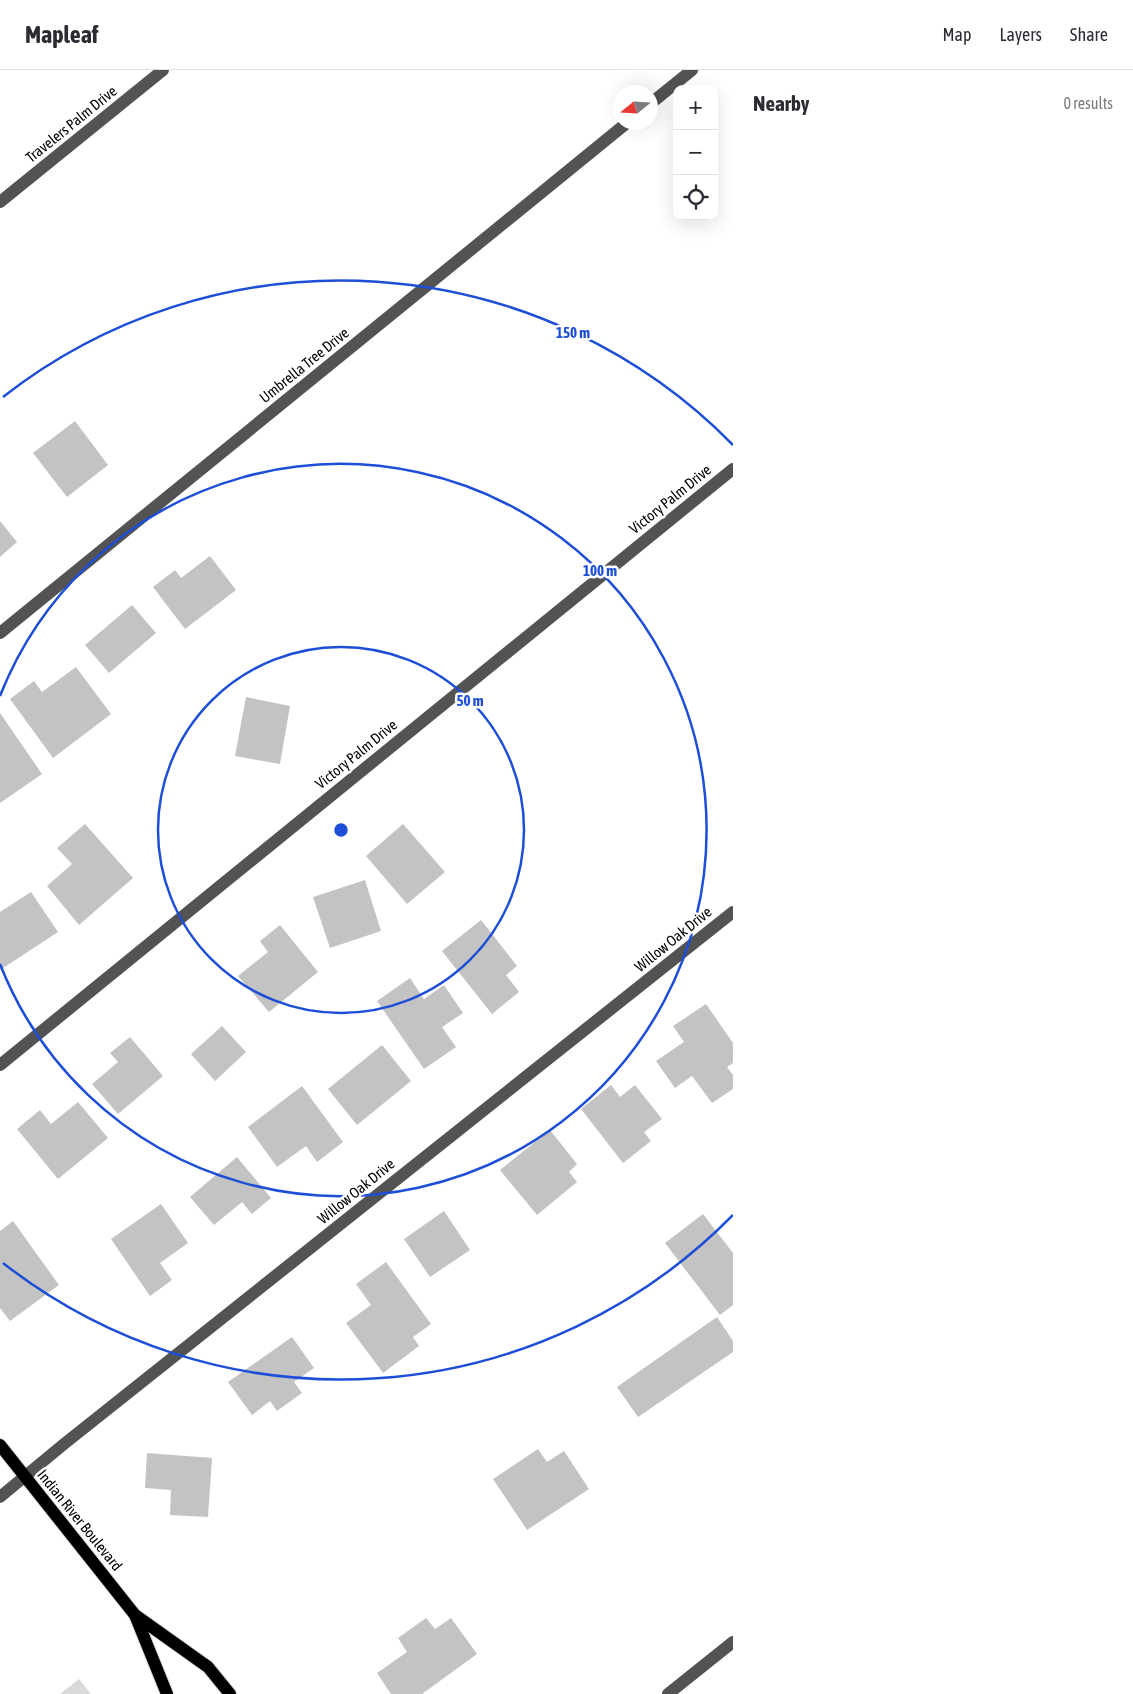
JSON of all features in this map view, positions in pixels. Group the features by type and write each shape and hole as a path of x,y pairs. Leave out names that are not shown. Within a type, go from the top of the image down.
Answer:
{"main road":[{"name":"Indian River Boulevard","path":"0,1445 135,1615 208,1667 230,1694"},
{"name":"Indian River Boulevard","path":"135,1615 167,1694"}],"street":[{"name":"Travelers Palm Drive","path":"0,202 162,70"},
{"path":"658,98 692,70"},
{"name":"Umbrella Tree Drive","path":"0,633 618,130"},
{"name":"Victory Palm Drive","path":"0,1065 733,469"},
{"name":"Willow Oak Drive","path":"0,1497 733,912"},
{"path":"668,1694 733,1642"}],"shaded area":[{"path":"79,1679 91,1694 60,1694"}],"building":[{"path":"75,421 108,465 67,497 33,453"},
{"path":"0,521 17,542 0,557"},
{"path":"210,556 236,590 185,629 153,587 175,570 181,578"},
{"path":"132,605 156,633 109,673 85,645"},
{"path":"76,667 111,714 53,758 10,699 34,681 42,692"},
{"path":"246,697 290,706 280,764 235,756"},
{"path":"0,713 42,774 0,803"},
{"path":"85,824 133,878 79,925 47,886 72,864 57,848"},
{"path":"403,824 445,872 407,904 366,856"},
{"path":"365,880 381,931 330,948 313,897"},
{"path":"31,892 58,932 0,970 0,912"},
{"path":"481,920 517,966 506,975 519,992 492,1014 442,951"},
{"path":"280,925 318,972 269,1012 238,976 268,952 260,941"},
{"path":"410,978 424,999 444,985 463,1013 442,1027 456,1047 424,1069 377,1001"},
{"path":"706,1004 733,1043 733,1063 727,1067 733,1075 733,1089 712,1103 692,1076 675,1088 656,1061 684,1042 673,1026"},
{"path":"222,1026 246,1052 215,1081 191,1054"},
{"path":"130,1037 163,1076 118,1114 92,1084 118,1062 110,1053"},
{"path":"382,1045 411,1081 357,1125 328,1089"},
{"path":"611,1085 620,1097 635,1085 662,1119 644,1132 651,1141 623,1163 581,1109"},
{"path":"302,1086 343,1142 317,1162 306,1146 277,1167 248,1127"},
{"path":"78,1102 108,1138 58,1179 17,1129 40,1110 51,1124"},
{"path":"550,1130 577,1164 569,1172 577,1182 537,1215 500,1170"},
{"path":"237,1157 271,1198 252,1214 242,1202 214,1225 190,1197"},
{"path":"161,1204 188,1243 160,1263 172,1280 150,1296 111,1239"},
{"path":"444,1211 470,1250 430,1277 404,1239"},
{"path":"703,1214 733,1253 733,1305 720,1315 665,1243"},
{"path":"13,1221 59,1285 10,1321 0,1308 0,1231"},
{"path":"386,1262 431,1324 413,1337 419,1346 383,1373 346,1323 371,1305 356,1284"},
{"path":"717,1317 733,1341 733,1352 638,1417 617,1387"},
{"path":"292,1337 314,1368 294,1382 302,1393 277,1411 270,1401 252,1415 228,1382"},
{"path":"538,1449 547,1462 564,1451 589,1489 527,1530 493,1479"},
{"path":"147,1453 212,1458 208,1517 170,1515 171,1490 145,1488"},
{"path":"426,1618 435,1629 451,1618 477,1654 422,1694 391,1694 377,1673 407,1652 398,1638"}]}
